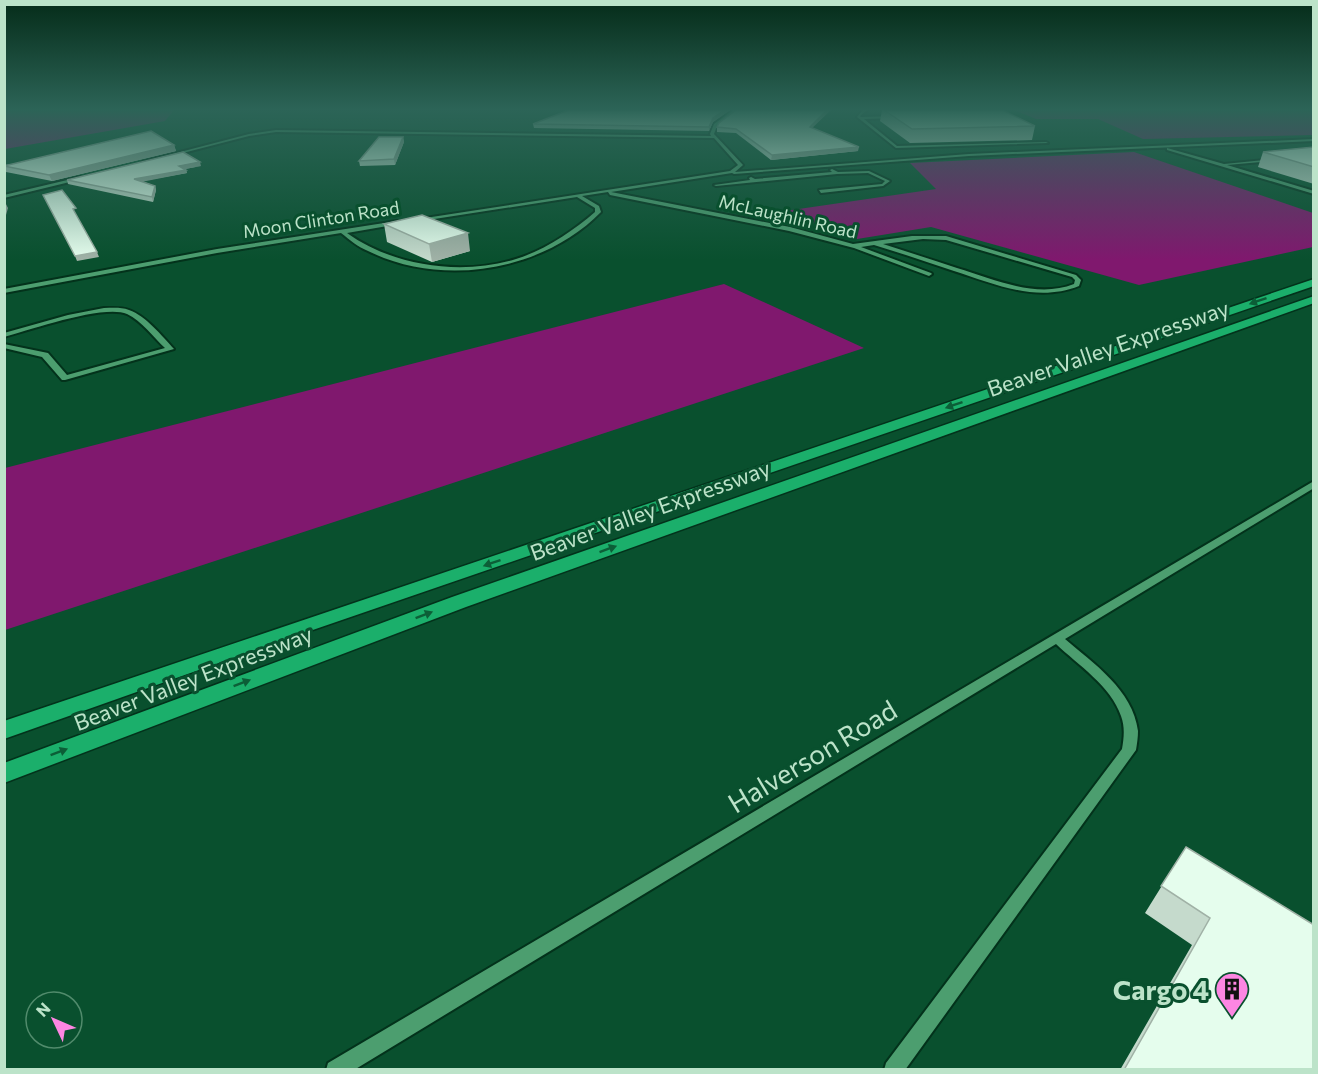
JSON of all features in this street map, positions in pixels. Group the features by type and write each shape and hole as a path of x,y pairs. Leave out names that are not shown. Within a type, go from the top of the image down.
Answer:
{"highway":[{"name":"Beaver Valley Expressway","path":"4,730 1314,282"},
{"name":"Beaver Valley Expressway","path":"4,772 459,602 1314,299"}],"street":[{"path":"139,163 150,160"},
{"path":"725,174 735,171 741,165 736,160"},
{"name":"Moon Clinton Road","path":"412,220 725,174 897,160"},
{"path":"1205,160 1314,193"},
{"path":"1220,165 1267,160"},
{"path":"824,166 837,173"},
{"path":"743,172 754,181"},
{"path":"716,185 868,172 888,181 883,184 821,191"},
{"path":"4,197 82,178"},
{"name":"McLaughlin Road","path":"601,191 772,224 854,246 929,274"},
{"path":"341,231 370,250 411,264 436,267 508,263 523,259 571,234 598,212 597,207 577,195"},
{"name":"Moon Clinton Road","path":"4,291 217,251 400,222"},
{"path":"854,246 875,243 933,237 946,238 1074,276 1078,280 1077,285 1064,291 1030,291 875,243"},
{"path":"4,335 81,315 116,309 126,311 170,349 65,378 45,355 4,346"},
{"name":"Halverson Road","path":"335,1070 1314,484"},
{"path":"892,1070 1129,750 1132,728 1122,703 1113,690 1056,638"}],"shaded area":[{"path":"969,160 1158,160 1313,213 1313,247 1139,285 931,227 851,240 785,211 936,189 910,163"},
{"path":"724,284 864,348 5,630 5,468"}],"building":[{"path":"29,160 111,160 49,175 4,166"},
{"path":"149,160 200,162 179,166 186,170 134,179 155,186 152,197 67,180"},
{"path":"1291,160 1314,160 1314,167"},
{"path":"62,190 76,208 73,209 97,252 75,256 43,195"},
{"path":"422,215 468,233 429,244 384,224"},
{"name":"Cargo 4","path":"1186,847 1314,925 1314,1070 1124,1070 1210,918 1161,886"}],"place":[{"name":"Cargo 4","path":"1232,1018"}]}
